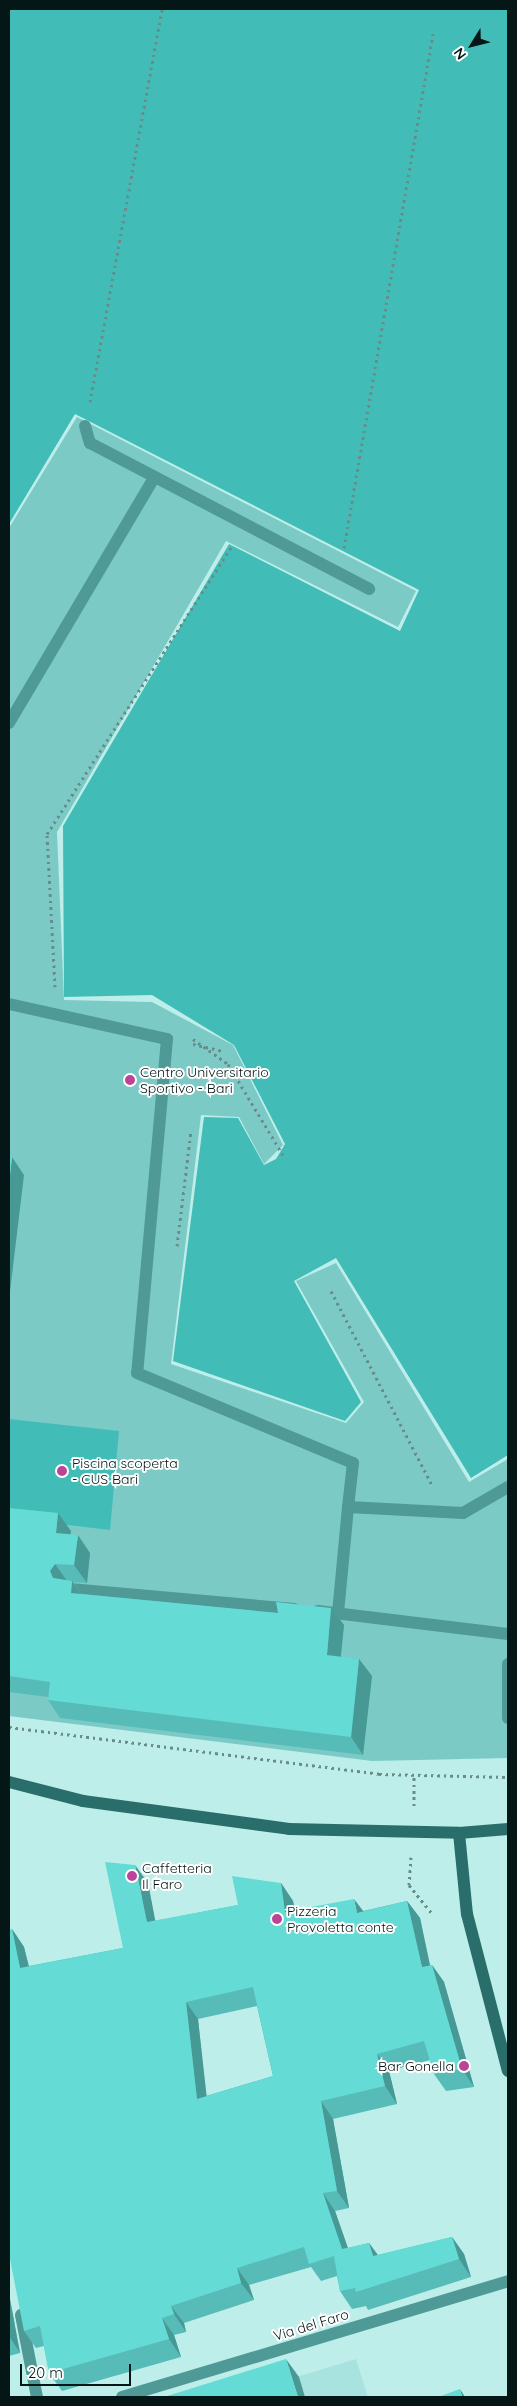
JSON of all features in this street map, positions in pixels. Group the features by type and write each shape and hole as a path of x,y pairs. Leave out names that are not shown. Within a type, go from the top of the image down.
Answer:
{"main road":[{"path":"9,1782 83,1801 290,1829 459,1833 508,1829"},
{"path":"459,1833 466,1914 508,2070"}],"street":[{"path":"85,426 90,443 368,589"},
{"path":"9,723 154,478"},
{"path":"9,1004 167,1039 137,1374 353,1463 338,1613"},
{"path":"348,1507 463,1513 508,1487"},
{"path":"70,1588 338,1613 508,1634"},
{"path":"508,1664 508,1718"},
{"name":"Via del Faro","path":"122,2397 508,2281"},
{"path":"18,2300 38,2397"}],"path":[{"path":"85,426 162,9"},
{"path":"343,552 434,34"},
{"path":"55,997 47,834 232,546"},
{"path":"190,1037 228,1064 284,1157"},
{"path":"167,1039 224,1051"},
{"path":"330,1291 446,1512"},
{"path":"9,1727 379,1774 508,1776"}],"shaded area":[{"path":"9,9 508,9 508,1455 471,1478 336,1258 294,1281 361,1402 345,1421 173,1361 204,1117 238,1118 264,1165 276,1159 285,1144 234,1045 152,995 64,997 63,826 229,544 400,631 419,590 75,414 9,524"},
{"name":"Centro Universitario Sportivo - Bari","path":"77,417 416,591 398,627 226,541 57,832 64,1000 152,1002 233,1045 283,1145 264,1164 239,1117 201,1115 171,1364 346,1423 364,1402 296,1281 336,1263 469,1482 508,1459 508,1758 372,1761 9,1716 9,528"},
{"name":"Piscina scoperta - CUS Bari","path":"9,1419 119,1431 110,1530 9,1518"},
{"path":"356,2359 368,2397 231,2397"}],"building":[{"path":"9,1157 12,1157 9,1184"},
{"path":"9,1508 58,1513 56,1533 78,1535 74,1565 55,1564 50,1571 53,1578 72,1581 71,1593 278,1613 276,1602 331,1608 327,1655 359,1659 351,1737 48,1700 50,1682 9,1676"},
{"path":"105,1862 135,1865 147,1922 238,1905 232,1876 281,1883 285,1912 354,1899 357,1913 407,1901 422,1967 432,1965 462,2069 434,2074 424,2041 377,2054 385,2086 321,2101 337,2191 323,2193 342,2249 369,2243 373,2256 452,2237 459,2259 356,2292 355,2288 340,2291 334,2256 309,2264 304,2247 237,2268 241,2283 171,2306 174,2314 162,2318 169,2339 49,2373 40,2326 24,2331 9,2254 9,1930 12,1929 20,1968 123,1948","holes":["253,1987 273,2076 197,2099 186,2002"]},
{"path":"286,2359 298,2397 164,2397"},
{"path":"460,2389 462,2397 438,2397"}],"place":[{"name":"Centro Universitario Sportivo - Bari","path":"130,1080"},
{"name":"Piscina scoperta - CUS Bari","path":"62,1471"},
{"name":"Caffetteria Il Faro","path":"132,1876"},
{"name":"Pizzeria Provoletta conte","path":"277,1919"},
{"name":"Bar Gonella","path":"464,2066"}]}
